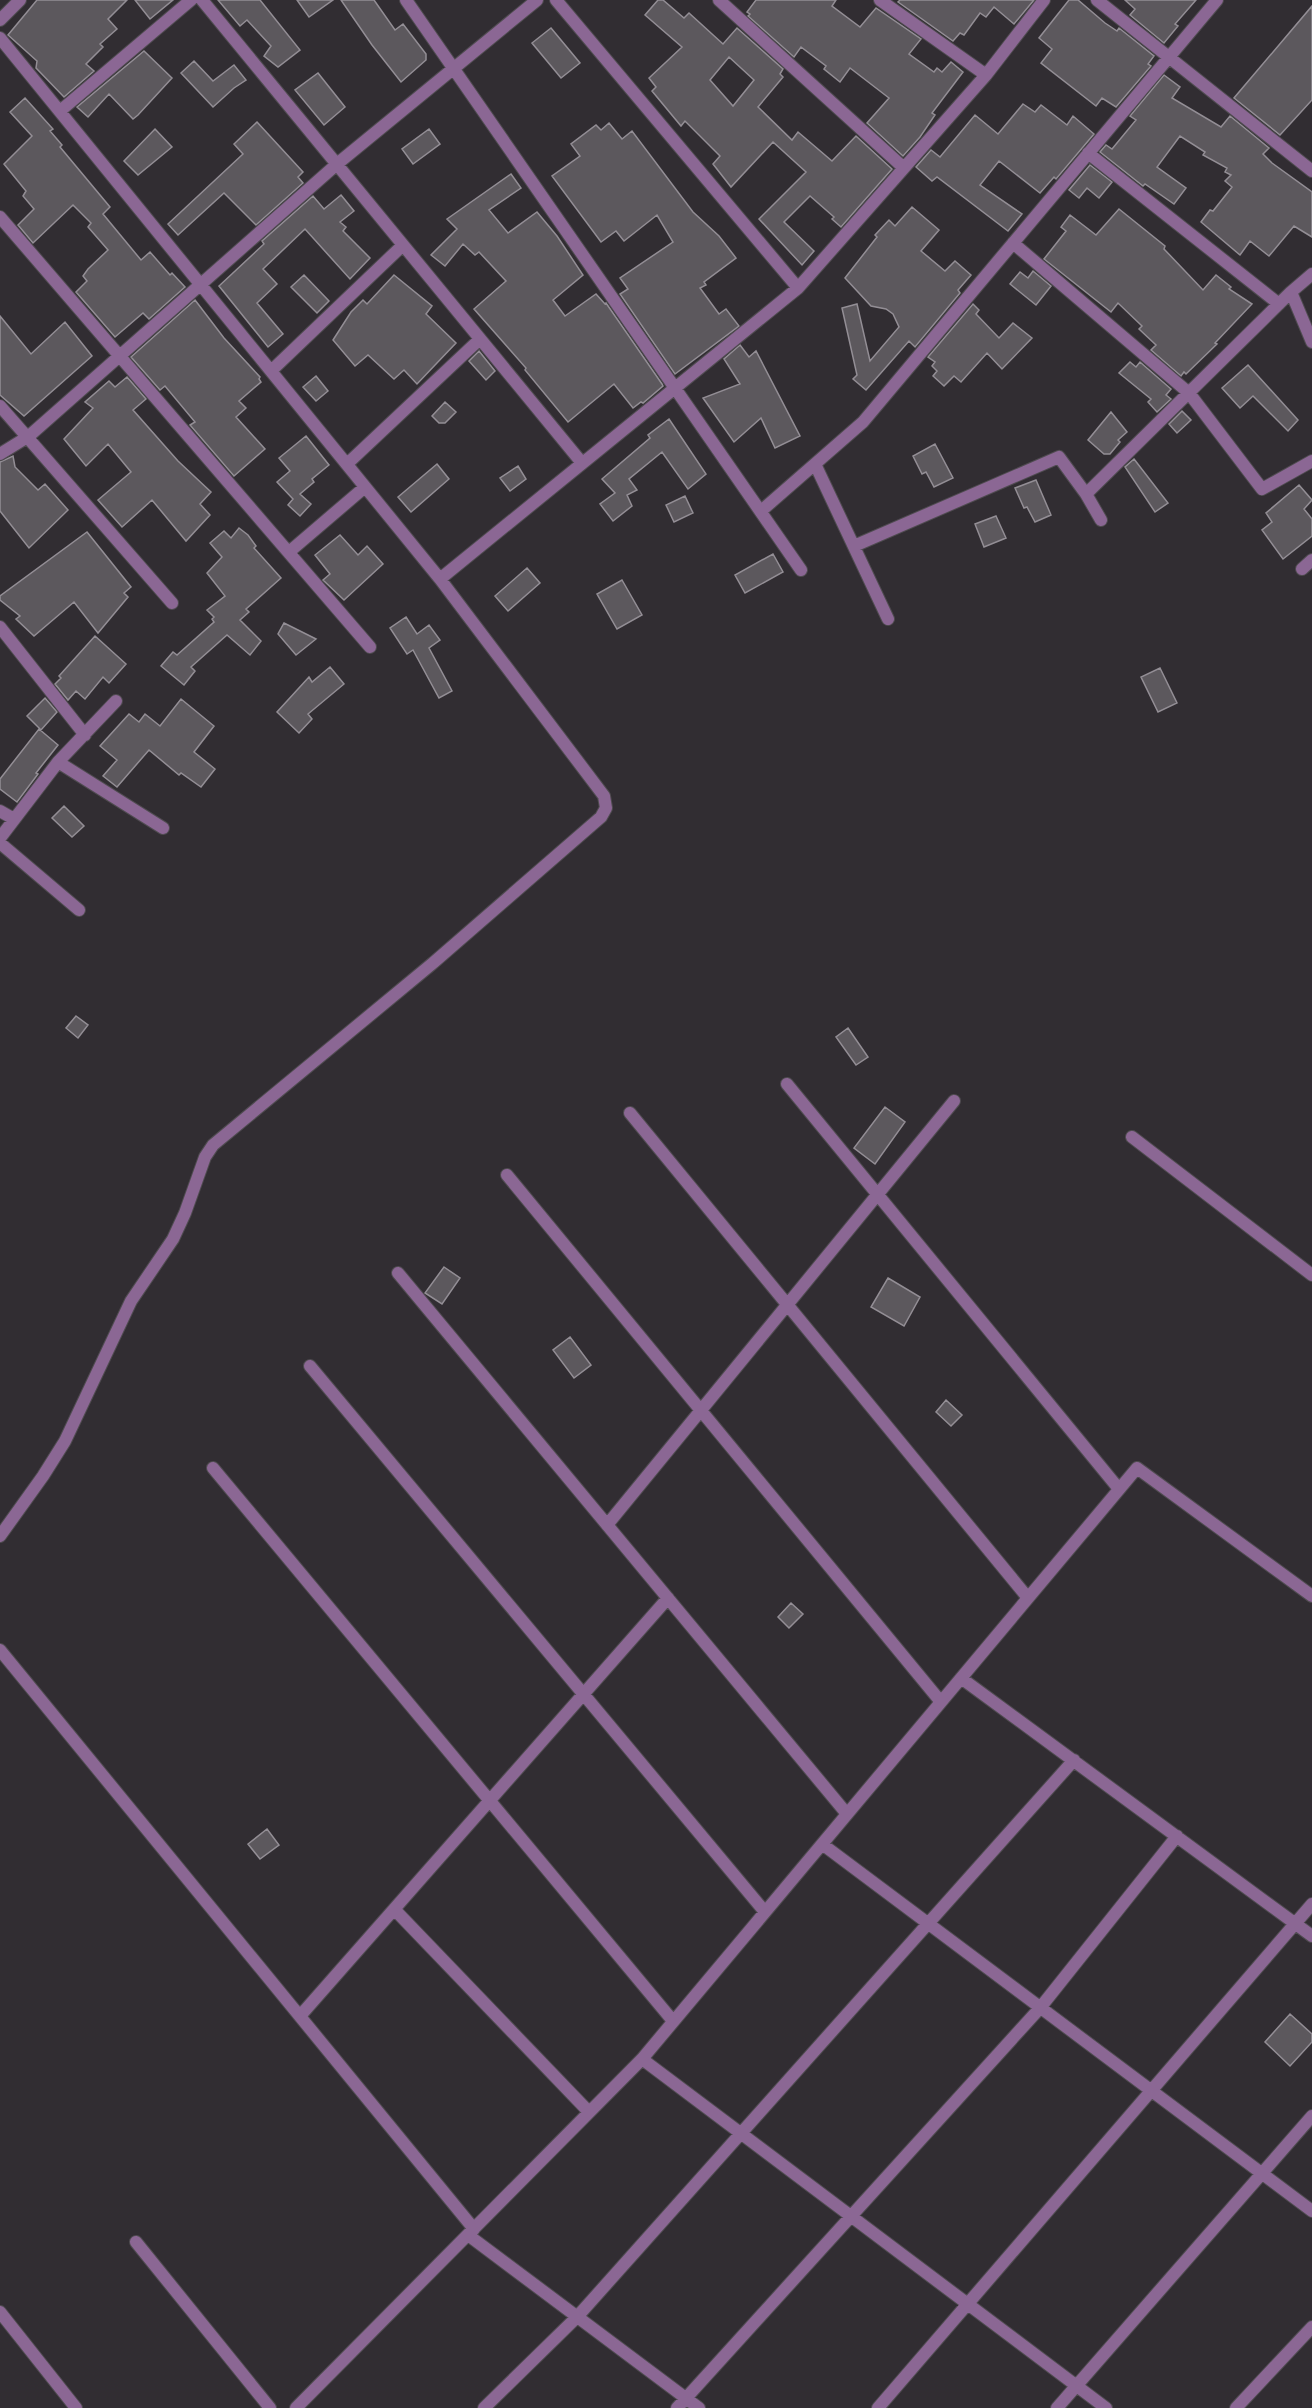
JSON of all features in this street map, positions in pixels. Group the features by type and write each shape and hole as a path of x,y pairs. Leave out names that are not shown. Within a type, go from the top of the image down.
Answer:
{"street":[{"path":"0,20 20,0"},
{"path":"60,111 191,0"},
{"path":"202,0 582,463"},
{"path":"406,0 801,570"},
{"path":"0,453 29,436 337,164 537,0"},
{"path":"556,0 798,288"},
{"path":"719,0 904,168"},
{"path":"880,0 986,75"},
{"path":"440,579 798,288 986,75 1044,0"},
{"path":"1097,0 1312,171"},
{"path":"761,511 863,422 1217,0"},
{"path":"0,38 440,579 604,796 606,808 601,817 433,963 213,1145 205,1157 185,1213 172,1239 131,1301 65,1441 0,1536"},
{"path":"1089,153 1279,304"},
{"path":"0,217 370,647"},
{"path":"1013,243 1189,393 1262,489 1312,461"},
{"path":"272,371 403,245"},
{"path":"1086,494 1312,274"},
{"path":"1291,292 1312,342"},
{"path":"347,464 480,339"},
{"path":"0,405 172,603"},
{"path":"854,546 1059,457 1086,494 1101,520"},
{"path":"815,464 888,619"},
{"path":"289,552 365,487"},
{"path":"1302,569 1312,560"},
{"path":"0,627 85,735"},
{"path":"0,838 58,762 116,700"},
{"path":"58,762 163,828"},
{"path":"0,811 14,819"},
{"path":"0,843 79,910"},
{"path":"787,1084 1119,1489"},
{"path":"607,1525 954,1101"},
{"path":"630,1113 1028,1598"},
{"path":"1132,1137 1312,1275"},
{"path":"507,1175 941,1702"},
{"path":"398,1273 847,1814"},
{"path":"310,1366 765,1912"},
{"path":"213,1468 673,2021"},
{"path":"296,2408 642,2059 1137,1468 1312,1596"},
{"path":"300,2016 668,1598"},
{"path":"0,1650 300,2016 471,2232 577,2317 699,2408"},
{"path":"961,1678 1312,1936"},
{"path":"484,2408 577,2317 1074,1760"},
{"path":"677,2408 1040,2008 1176,1836"},
{"path":"822,1844 1312,2211"},
{"path":"878,2408 1312,1904"},
{"path":"394,1909 589,2112"},
{"path":"642,2059 1106,2408"},
{"path":"1057,2408 1312,2116"},
{"path":"136,2242 270,2408"},
{"path":"0,2312 76,2408"},
{"path":"1236,2408 1312,2327"}],"building":[{"path":"37,0 127,0 108,19 117,29 100,44 103,47 86,64 94,71 64,97 36,68 37,61 8,35"},
{"path":"135,0 173,0 150,19"},
{"path":"218,0 260,0 300,50 278,67 264,56 271,46 247,20 240,26"},
{"path":"297,0 333,0 309,17"},
{"path":"341,0 374,0 395,30 403,24 426,54 426,60 401,82"},
{"path":"658,0 663,0 684,18 689,13 723,44 737,28 783,69 780,74 783,77 758,107 792,140 798,132 832,161 856,136 892,169 841,227 832,219 834,217 810,196 784,222 814,251 802,265 759,219 806,172 773,142 731,187 713,164 720,156 685,121 681,126 652,91 656,87 649,78 682,47 645,15","holes":["729,57 754,80 733,106 710,80"]},
{"path":"756,0 836,0 832,6 860,27 876,8 921,39 909,54 934,72 937,68 942,72 951,62 963,72 932,113 935,115 920,137 903,156 867,123 889,98 850,68 840,82 824,69 826,66 801,47 794,57 748,16 750,14 747,12"},
{"path":"900,0 1034,0 1014,24 994,7 986,17 980,13 964,35 960,33 953,41 898,2"},
{"path":"1069,0 1078,0 1105,23 1117,31 1119,28 1154,56 1148,64 1151,66 1116,107 1102,98 1096,106 1041,63 1052,49 1039,38"},
{"path":"1125,0 1196,0 1175,24 1178,26 1164,43 1130,15 1135,9"},
{"path":"1312,6 1312,100 1280,135 1234,98"},
{"path":"551,28 580,63 561,78 532,43"},
{"path":"144,51 172,78 138,115 133,119 109,94 88,117 77,107"},
{"path":"194,61 213,81 234,65 246,80 213,107 181,73"},
{"path":"318,73 345,107 324,125 295,90"},
{"path":"1164,75 1180,87 1172,98 1221,127 1230,116 1269,148 1263,154 1272,163 1312,192 1312,237 1294,226 1269,256 1250,241 1240,255 1201,222 1232,187 1225,181 1231,175 1225,172 1227,168 1203,155 1205,152 1180,136 1157,167 1186,188 1174,204 1145,184 1143,186 1100,152 1106,145 1112,149 1136,120 1130,116"},
{"path":"25,98 53,129 50,131 62,145 60,147 110,207 103,214 141,260 150,252 170,275 172,273 185,287 149,319 143,313 115,337 76,292 87,281 83,276 88,269 108,250 88,227 91,223 73,205 33,243 18,225 34,209 23,196 26,191 4,164 32,136 10,112"},
{"path":"1023,104 1035,112 1041,105 1067,125 1073,116 1094,134 1056,179 1054,177 1040,193 999,161 980,185 1022,214 1008,231 937,177 932,181 916,167 931,150 940,157 975,115 998,134"},
{"path":"257,122 303,172 298,177 303,183 256,225 224,193 178,235 168,224 243,154 234,144"},
{"path":"609,123 622,139 632,131 693,212 719,236 736,258 704,282 706,285 700,288 719,314 726,309 739,326 675,374 620,294 628,289 620,278 673,242 657,215 624,241 616,231 601,242 552,176 580,156 571,144 596,125 601,130"},
{"path":"155,129 172,147 138,175 124,161"},
{"path":"429,129 440,144 413,164 402,149"},
{"path":"1090,165 1112,182 1099,198 1087,188 1079,198 1069,190"},
{"path":"511,174 521,188 489,210 508,233 537,212 557,236 583,275 553,300 565,316 596,294 606,303 663,386 643,403 633,408 614,384 568,422 525,370 526,368 474,309 506,281 479,252 475,255 463,244 445,266 431,255 457,229 447,219"},
{"path":"341,195 354,211 340,222 346,227 343,231 370,258 350,279 305,229 263,269 277,284 257,303 283,334 268,347 219,286 264,244 262,241 313,196 324,209"},
{"path":"912,207 939,230 921,251 945,271 955,261 971,275 958,290 960,293 915,347 909,341 866,390 853,379 857,375 842,308 857,304 870,361 899,327 893,314 886,309 871,306 845,278 877,237 875,235 889,220 895,226"},
{"path":"1119,209 1165,246 1164,249 1203,290 1216,275 1231,287 1229,289 1252,304 1215,343 1217,344 1186,374 1184,372 1181,376 1151,350 1156,345 1139,329 1142,326 1118,303 1111,312 1044,259 1066,231 1061,227 1070,215 1096,235"},
{"path":"1033,271 1051,286 1036,305 1010,284 1020,272 1028,278"},
{"path":"304,275 329,301 317,313 291,287"},
{"path":"394,275 432,306 426,314 456,343 417,384 404,370 394,379 368,355 355,366 333,340 351,312 363,300 367,304"},
{"path":"195,300 224,338 260,377 261,382 239,401 246,408 236,417 265,449 234,476 190,425 195,422 165,386 160,390 131,357"},
{"path":"973,304 979,310 976,314 999,338 1013,323 1032,338 1002,369 987,353 961,382 954,376 944,386 933,376 937,371 932,366 935,362 928,357"},
{"path":"0,316 31,354 65,322 92,356 24,416 0,395"},
{"path":"740,345 749,357 756,351 800,436 775,448 761,418 734,442 703,398 740,384 724,359"},
{"path":"479,351 495,371 486,380 469,361"},
{"path":"1130,362 1136,367 1140,362 1171,389 1166,395 1171,399 1157,412 1148,402 1151,399 1119,373"},
{"path":"1248,365 1298,420 1288,431 1253,396 1240,408 1222,388"},
{"path":"316,376 328,391 316,401 303,387"},
{"path":"127,377 146,399 133,410 178,461 211,492 200,504 210,515 186,541 152,500 122,527 98,500 131,472 108,444 86,466 64,439 93,408 85,402 109,381 115,387"},
{"path":"445,402 456,412 445,423 439,423 432,416"},
{"path":"1182,411 1191,420 1177,433 1169,424"},
{"path":"1111,412 1127,432 1118,440 1120,442 1110,454 1104,454 1088,440"},
{"path":"669,419 706,474 688,489 662,452 629,479 637,490 627,495 632,506 613,521 600,504 615,493 602,479 650,438 648,435"},
{"path":"306,436 329,465 312,479 314,482 300,494 311,504 300,516 288,505 293,499 277,482 290,471 279,458"},
{"path":"935,444 953,478 934,487 926,472 922,474 913,456"},
{"path":"13,456 15,467 38,490 45,484 68,510 29,548 0,511 0,462"},
{"path":"1134,459 1168,503 1155,512 1125,467"},
{"path":"437,464 449,479 411,512 398,497"},
{"path":"518,466 526,479 510,491 500,478"},
{"path":"1036,480 1051,515 1035,522 1027,507 1024,508 1015,488"},
{"path":"1299,485 1312,500 1304,509 1312,519 1312,536 1283,559 1262,530 1272,522 1266,513"},
{"path":"685,496 693,513 674,522 666,505"},
{"path":"996,516 1006,538 984,547 975,524"},
{"path":"239,528 248,535 256,546 254,548 281,578 246,609 249,612 240,620 261,641 250,655 227,635 191,667 195,671 184,685 161,666 173,652 177,655 214,622 212,619 214,617 207,610 225,596 207,573 222,557 210,543 224,531 231,538"},
{"path":"87,532 131,587 124,593 128,597 98,633 74,602 34,636 16,619 20,616 0,600 0,596"},
{"path":"340,535 358,555 367,546 383,564 344,600 323,580 330,574 315,555"},
{"path":"773,554 783,572 745,593 735,575"},
{"path":"527,568 540,583 508,611 495,596"},
{"path":"622,580 642,615 617,629 597,594"},
{"path":"406,617 417,634 429,625 440,640 429,648 452,691 439,698 413,650 407,654 390,628"},
{"path":"284,623 316,639 296,655 278,634"},
{"path":"95,636 126,664 109,683 103,677 85,699 76,691 68,700 55,684 61,678 59,676"},
{"path":"330,667 344,684 308,714 312,719 299,733 277,712 309,677 312,682"},
{"path":"1160,668 1177,703 1158,712 1141,677"},
{"path":"45,698 57,712 41,730 27,716"},
{"path":"181,699 214,726 194,752 215,769 201,787 181,773 179,775 149,750 117,787 103,776 117,760 100,746 129,714 139,722 145,714 160,726"},
{"path":"39,729 58,745 17,802 0,789 0,779"},
{"path":"64,806 84,826 72,837 52,818"},
{"path":"76,1016 88,1025 78,1038 66,1028"},
{"path":"848,1028 868,1057 856,1065 836,1037"},
{"path":"885,1107 905,1122 875,1164 854,1148"},
{"path":"444,1267 460,1278 442,1304 425,1293"},
{"path":"888,1278 920,1297 904,1326 871,1307"},
{"path":"570,1337 591,1365 574,1378 553,1350"},
{"path":"946,1400 962,1415 951,1426 936,1412"},
{"path":"791,1603 803,1614 789,1628 778,1617"},
{"path":"267,1829 279,1845 260,1859 248,1844"},
{"path":"1290,2014 1312,2034 1312,2042 1290,2066 1265,2042"}]}
